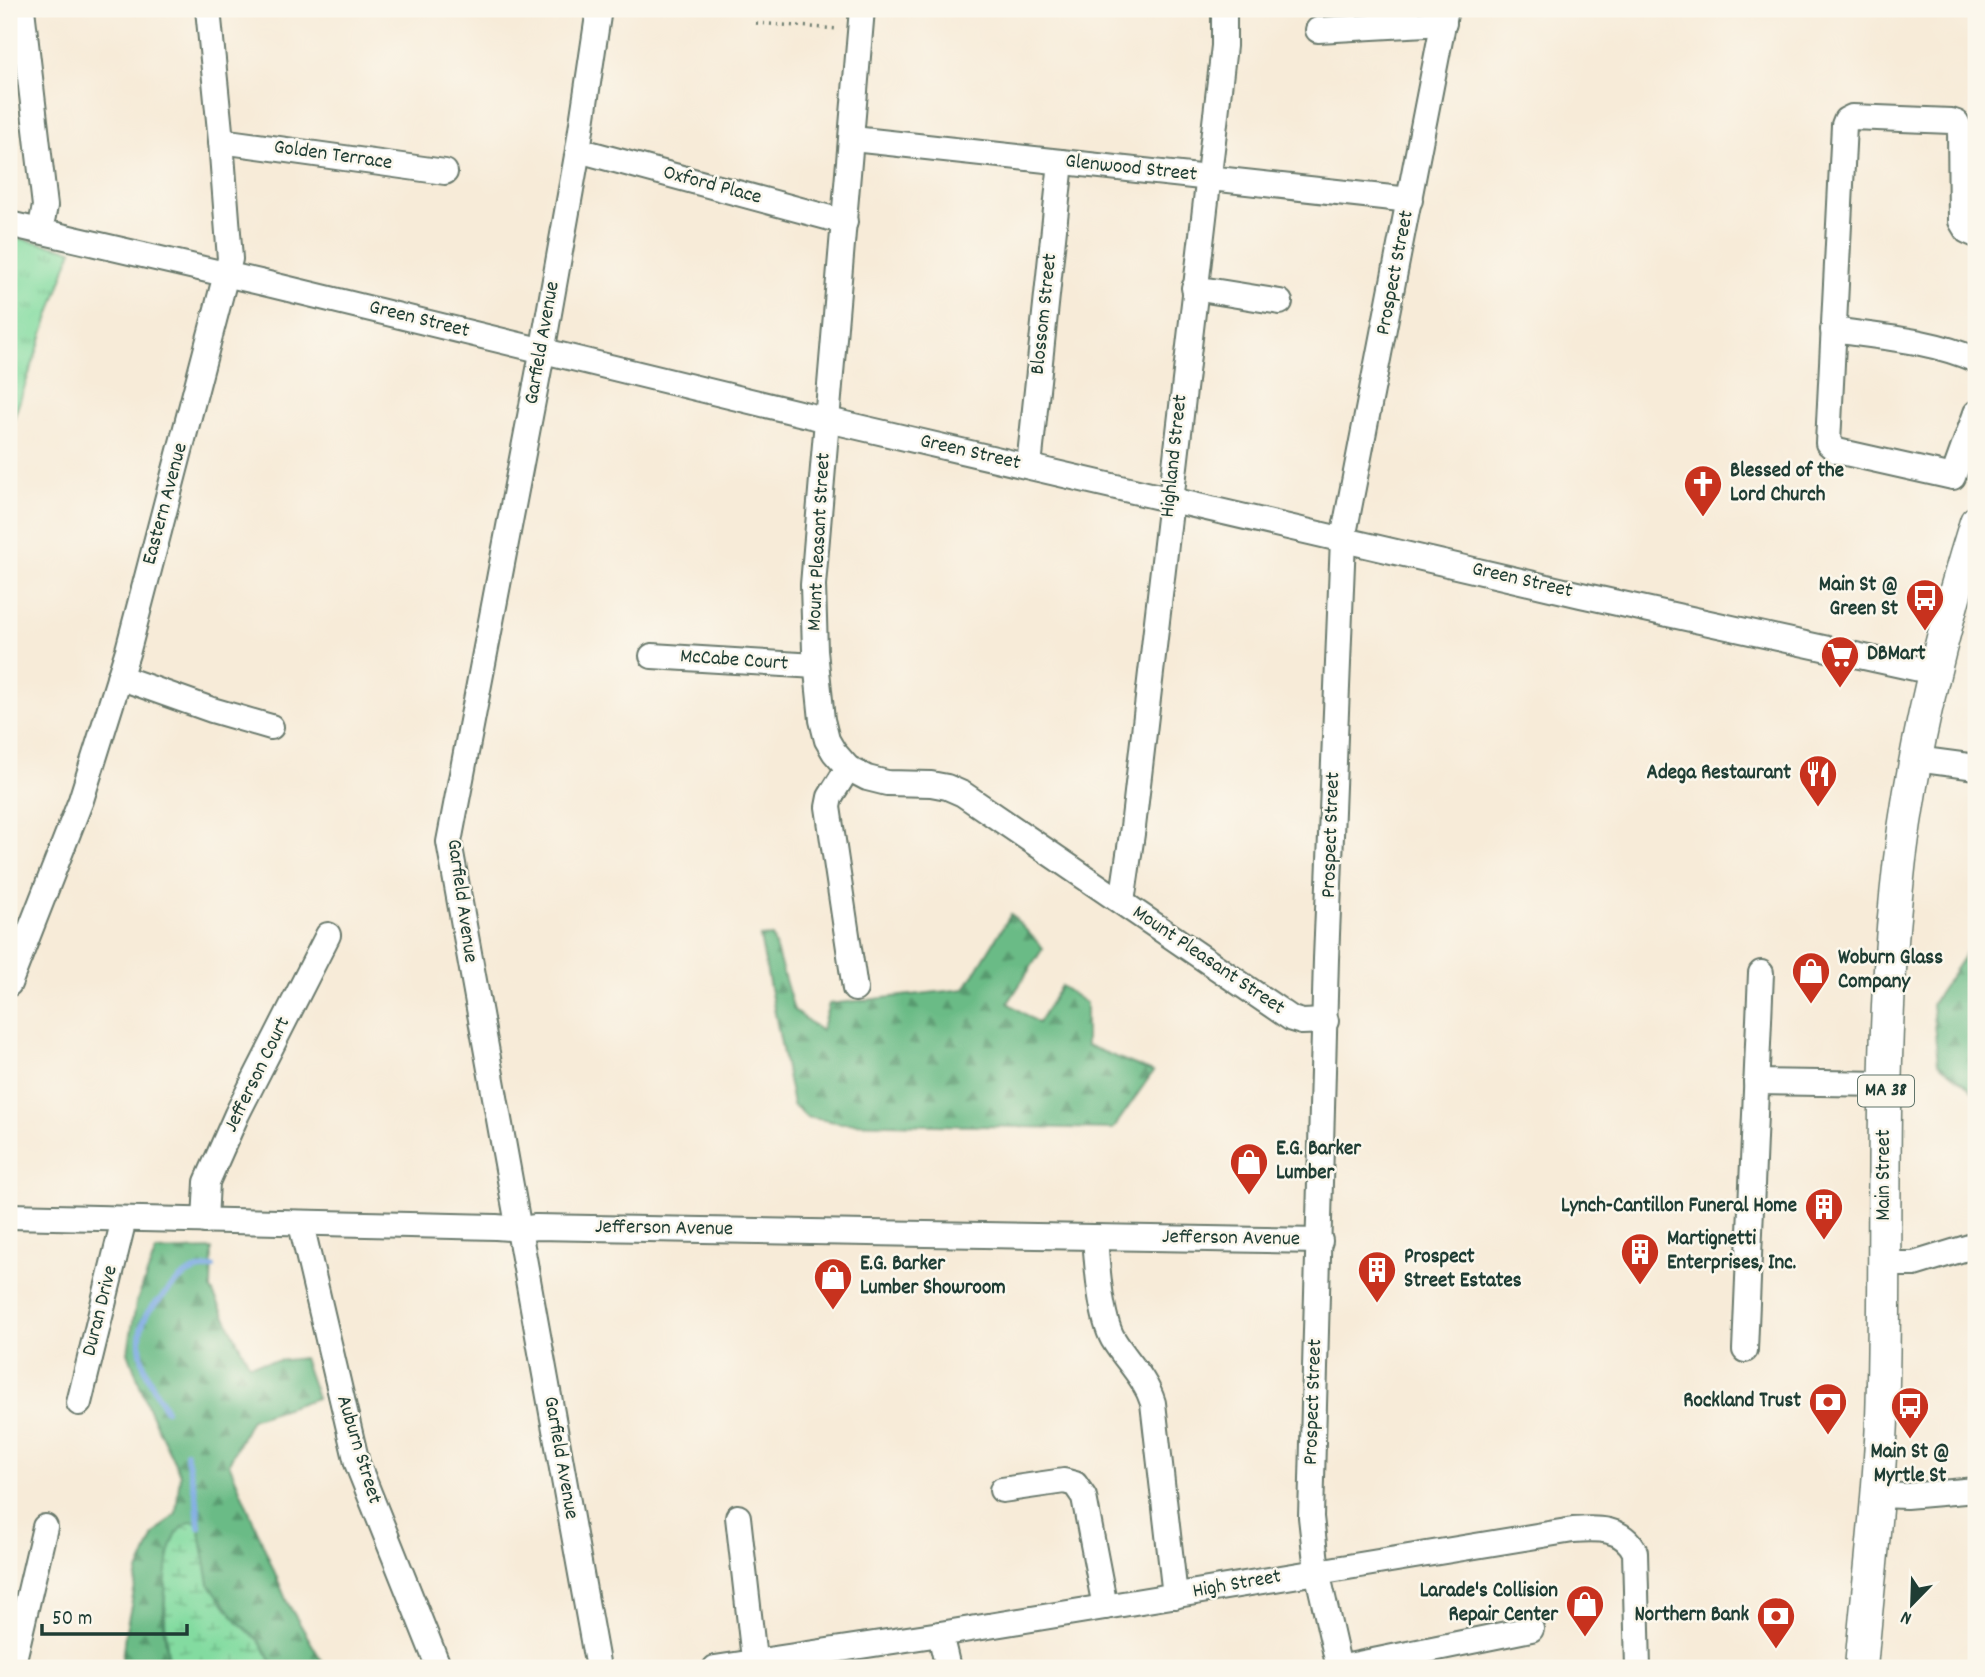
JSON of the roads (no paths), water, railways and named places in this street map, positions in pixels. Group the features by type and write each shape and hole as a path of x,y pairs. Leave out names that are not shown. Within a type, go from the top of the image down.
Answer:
{"main road":[{"name":"Main Street","path":"1861,1668 1878,1495 1885,1264 1886,1084 1895,899 1916,759 1933,672 1945,622 1976,522"}],"street":[{"path":"22,9 45,206 40,231"},
{"name":"Eastern Avenue","path":"9,984 81,800 120,677 230,259 208,9"},
{"name":"Garfield Avenue","path":"598,1668 449,838 542,349 578,150 599,9"},
{"name":"Highland Street","path":"1122,902 1135,815 1224,46 1224,9"},
{"path":"1318,30 1445,16"},
{"name":"Prospect Street","path":"1339,1668 1317,1571 1311,1517 1343,539 1445,16"},
{"name":"Mount Pleasant Street","path":"862,20 813,584 816,666 825,734 834,752 848,768 860,776 880,782 931,784 953,789 973,800 1292,1019 1302,1022 1326,1021"},
{"path":"1976,235 1967,231 1961,221 1960,129 1957,123 1848,118 1844,125 1827,437 1829,446 1837,451 1965,481 1976,414"},
{"name":"Glenwood Street","path":"853,139 1410,200"},
{"name":"Golden Terrace","path":"221,141 445,172"},
{"name":"Oxford Place","path":"578,150 845,222"},
{"name":"Blossom Street","path":"1029,466 1061,162"},
{"name":"Green Street","path":"9,224 542,349 828,420 1581,595 1933,672"},
{"path":"1194,288 1280,302"},
{"path":"1833,330 1907,340 1950,350 1976,360"},
{"name":"McCabe Court","path":"652,656 816,666"},
{"path":"120,677 212,710 271,727"},
{"path":"1916,759 1976,767"},
{"path":"848,768 828,804 855,989"},
{"name":"Jefferson Court","path":"205,1221 207,1182 237,1114 328,935"},
{"path":"1745,1350 1761,973"},
{"path":"1756,1082 1886,1084"},
{"name":"Jefferson Avenue","path":"9,1216 521,1229 536,1227 1320,1241"},
{"name":"Duran Drive","path":"79,1403 124,1219"},
{"name":"Auburn Street","path":"301,1224 357,1463 439,1668"},
{"path":"1095,1237 1098,1271 1110,1332 1146,1384 1153,1403 1175,1596"},
{"path":"1885,1264 1914,1264 1976,1245"},
{"path":"1002,1490 1064,1480 1078,1487 1084,1497 1105,1607"},
{"path":"1878,1495 1906,1496 1976,1490"},
{"path":"738,1517 755,1665"},
{"path":"12,1668 45,1527"},
{"name":"High Street","path":"715,1668 755,1665 1317,1571 1600,1528 1625,1539 1635,1552 1638,1668"},
{"path":"1339,1668 1531,1629"},
{"path":"940,1634 948,1668"}],"waterway":[{"path":"166,1410 143,1362 140,1350 142,1324 150,1310 180,1279 196,1270 213,1267"},
{"path":"186,1453 197,1501 199,1527"}],"place":[{"name":"Blessed of the Lord Church","path":"1703,518"},
{"name":"Main St @ Green St","path":"1925,632"},
{"name":"DBMart","path":"1840,689"},
{"name":"Adega Restaurant","path":"1818,808"},
{"name":"Woburn Glass Company","path":"1811,1005"},
{"name":"E.G. Barker Lumber","path":"1249,1196"},
{"name":"Lynch-Cantillon Funeral Home","path":"1824,1241"},
{"name":"Martignetti Enterprises, Inc.","path":"1640,1286"},
{"name":"Prospect Street Estates","path":"1377,1304"},
{"name":"E.G. Barker Lumber Showroom","path":"833,1311"},
{"name":"Rockland Trust","path":"1828,1436"},
{"name":"Main St @ Myrtle St","path":"1910,1440"},
{"name":"Larade's Collision Repair Center","path":"1585,1638"},
{"name":"Northern Bank","path":"1776,1650"}]}
